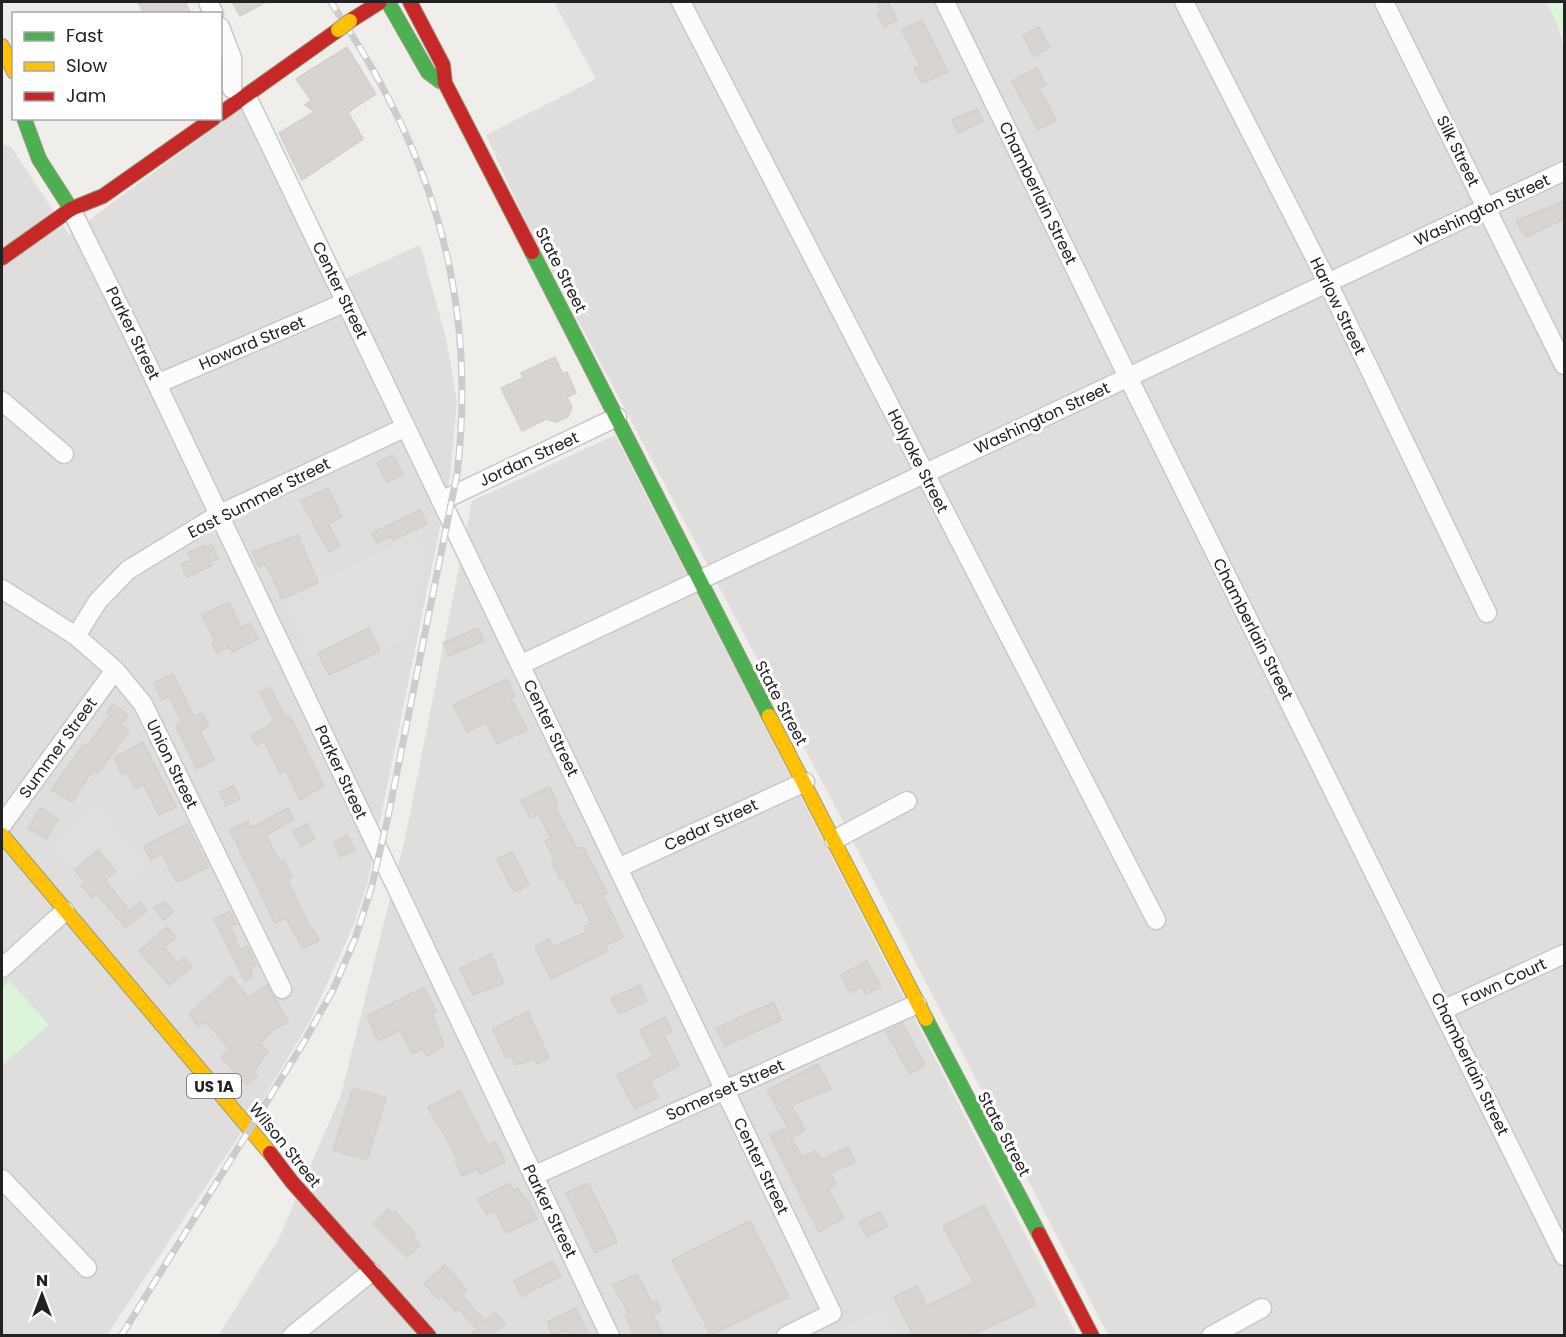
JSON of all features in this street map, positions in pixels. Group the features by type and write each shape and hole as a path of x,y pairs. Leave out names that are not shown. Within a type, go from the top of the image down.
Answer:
{"main road":[{"path":"222,111 233,94 273,79 292,60 380,2"},
{"name":"State Street","path":"387,2 428,72 445,83"},
{"name":"State Street","path":"410,2 443,65 445,83 617,417 698,581 805,782 917,1004 1092,1335"},
{"path":"2,46 12,68"},
{"path":"25,120 39,159 71,209"},
{"path":"71,209 103,196 211,120"},
{"path":"2,258 71,209 94,185"},
{"name":"Wilson Street","path":"2,835 371,1272 429,1335"}],"street":[{"name":"Holyoke Street","path":"681,2 1156,920"},
{"name":"Chamberlain Street","path":"945,2 1128,377 1564,1256"},
{"name":"Harlow Street","path":"1184,2 1328,283 1487,612"},
{"name":"Silk Street","path":"1384,2 1564,365"},
{"name":"Center Street","path":"222,33 233,63 233,94 346,302 832,1313 786,1335"},
{"name":"Washington Street","path":"520,666 1564,171"},
{"name":"Parker Street","path":"71,209 157,384 610,1335"},
{"name":"Howard Street","path":"157,384 346,302"},
{"path":"2,401 64,454"},
{"name":"Jordan Street","path":"441,501 617,417"},
{"name":"East Summer Street","path":"76,636 98,601 128,570 218,515 406,427"},
{"name":"Union Street","path":"2,589 76,636 115,670 142,704 282,989"},
{"name":"Summer Street","path":"2,825 115,670"},
{"name":"Cedar Street","path":"618,868 805,782"},
{"path":"834,840 907,801"},
{"path":"2,968 65,912"},
{"name":"Fawn Court","path":"1443,1010 1564,954"},
{"name":"Somerset Street","path":"533,1176 917,1004"},
{"path":"2,1179 87,1268"},
{"path":"292,1335 371,1272"},
{"path":"1211,1335 1262,1308"}],"shaded area":[{"path":"558,2 1550,2 1564,46 1564,1335 1108,1335 826,789 527,224 486,135 596,79 555,4"},
{"path":"241,108 327,287 420,245 445,334 457,401 450,478 367,885 352,929 310,1021 257,1109 107,1335 2,1336 2,144 11,147 69,235"},
{"path":"615,435 1077,1335 218,1336 279,1238 341,1095 406,834 472,501"},
{"path":"416,535 426,556 410,637 380,651 369,629 310,657 282,599"},
{"path":"96,806 147,865 127,882 98,849 72,871 50,845"},
{"path":"884,1307 897,1335 830,1335"}],"green space":[{"path":"1546,2 1564,2 1564,36"},
{"path":"10,981 49,1025 2,1065 2,988"}],"building":[{"path":"138,2 185,2 190,12 143,12"},
{"path":"232,2 266,2 240,16"},
{"path":"877,2 888,2 897,20 884,27 877,13 881,11"},
{"path":"922,20 948,72 922,83 914,68 920,66 902,30"},
{"path":"1039,27 1050,48 1034,56 1023,35"},
{"path":"347,47 376,94 348,112 363,139 302,180 279,133 314,112 305,105 311,100 296,79"},
{"path":"1037,68 1046,85 1039,88 1056,120 1038,130 1012,81"},
{"path":"977,109 983,121 958,133 952,120"},
{"path":"1564,201 1564,219 1526,237 1516,221"},
{"path":"555,357 563,374 567,372 576,393 567,397 572,407 568,417 556,422 546,419 522,431 501,388 523,378 521,373"},
{"path":"393,455 403,475 387,482 377,463"},
{"path":"328,488 342,517 328,524 340,546 329,552 301,501"},
{"path":"420,510 427,524 393,540 391,536 377,543 372,533"},
{"path":"298,535 318,583 282,599 266,564 259,567 252,552"},
{"path":"204,545 205,548 212,545 218,559 210,562 212,566 187,577 181,564 192,560 188,553"},
{"path":"229,602 241,628 250,623 258,639 232,652 229,647 217,653 212,643 215,641 202,615"},
{"path":"369,628 380,651 329,675 318,653"},
{"path":"478,628 484,641 449,656 443,643"},
{"path":"173,674 194,717 202,713 209,726 200,731 214,760 197,769 176,726 182,723 169,696 162,700 154,683"},
{"path":"507,679 515,696 511,698 527,730 497,744 486,722 467,732 453,705"},
{"path":"270,687 285,718 290,716 324,786 300,800 286,770 280,773 264,741 257,745 251,735 272,724 274,720 260,692"},
{"path":"113,704 128,715 121,724 129,730 98,773 93,770 72,802 51,790 84,744 87,746 110,716 106,713"},
{"path":"143,742 176,807 159,815 144,785 135,789 126,771 122,774 114,758"},
{"path":"233,786 240,799 226,806 220,792"},
{"path":"550,787 558,805 555,807 577,849 583,847 607,893 603,895 623,937 605,946 608,951 551,979 535,946 549,939 553,947 586,932 584,927 591,923 581,902 576,904 563,877 560,879 552,862 555,860 545,841 551,838 538,814 530,818 521,800"},
{"path":"41,808 58,819 46,839 28,828"},
{"path":"288,808 294,820 266,835 280,862 283,860 292,876 287,879 310,927 320,940 303,948 286,918 275,923 230,830 248,821 251,828"},
{"path":"187,824 208,867 179,882 175,880 162,854 151,860 144,846"},
{"path":"307,824 315,839 301,846 293,831"},
{"path":"347,835 355,850 341,857 334,842"},
{"path":"98,850 116,871 106,880 108,884 130,911 140,902 147,911 125,927 97,894 92,898 81,885 85,882 74,870"},
{"path":"512,852 529,885 514,892 497,859"},
{"path":"164,901 173,912 164,920 154,908"},
{"path":"230,911 236,924 230,926 240,949 247,946 256,964 250,970 253,977 245,981 214,919"},
{"path":"167,927 176,937 164,947 178,964 184,958 192,967 169,985 139,951"},
{"path":"491,954 504,983 473,995 460,968"},
{"path":"867,961 881,987 866,994 861,986 850,992 841,975"},
{"path":"231,976 248,998 268,985 288,1022 270,1031 271,1033 260,1043 268,1052 253,1072 257,1076 246,1085 221,1057 230,1049 206,1022 198,1026 189,1014"},
{"path":"640,985 647,1001 619,1014 611,998"},
{"path":"424,987 436,1011 432,1014 444,1046 427,1056 423,1049 412,1054 400,1030 378,1041 367,1016"},
{"path":"774,1002 781,1020 725,1046 716,1028"},
{"path":"528,1011 549,1058 537,1064 534,1059 515,1065 512,1056 506,1058 493,1029"},
{"path":"665,1017 672,1032 664,1036 679,1066 650,1081 658,1097 635,1109 617,1075 653,1057 640,1030"},
{"path":"902,1023 925,1065 910,1074 886,1032"},
{"path":"818,1064 831,1089 791,1105 805,1130 791,1138 802,1157 815,1151 821,1160 848,1147 855,1162 831,1173 836,1185 828,1189 844,1218 819,1232 770,1135 788,1127 767,1090"},
{"path":"353,1088 386,1098 367,1160 333,1150"},
{"path":"460,1091 488,1145 495,1142 505,1162 480,1174 478,1169 462,1176 455,1160 458,1159 428,1107"},
{"path":"510,1183 514,1190 518,1188 525,1200 527,1199 537,1219 506,1233 495,1210 486,1214 478,1199"},
{"path":"588,1183 617,1242 595,1253 566,1193"},
{"path":"984,1205 1036,1305 972,1335 913,1335 894,1297 917,1286 927,1306 974,1283 943,1226"},
{"path":"388,1209 392,1213 395,1211 415,1234 412,1236 420,1245 407,1257 374,1224"},
{"path":"880,1212 888,1226 867,1237 859,1222"},
{"path":"750,1221 789,1297 711,1335 672,1260"},
{"path":"552,1261 561,1276 522,1296 514,1281"},
{"path":"445,1265 467,1290 461,1295 485,1321 495,1313 505,1324 492,1335 469,1335 477,1329 458,1308 455,1311 442,1296 438,1299 424,1284"},
{"path":"637,1274 652,1303 657,1301 661,1311 653,1315 663,1335 634,1335 625,1315 629,1314 613,1285"},
{"path":"576,1308 589,1335 570,1335 567,1330 553,1335 547,1322"}],"railway":[{"path":"121,1336 304,1042 333,990 355,939 371,889 388,817 457,474 462,370 458,319 450,270 438,222 422,174 402,126 373,69 331,2"}],"traffic: fast":[{"path":"388,2 428,72 440,81"},
{"path":"25,120 39,159 71,209"},
{"path":"532,252 769,716"},
{"path":"926,1019 1039,1234"}],"traffic: slow":[{"path":"338,30 350,21"},
{"path":"2,46 12,68"},
{"path":"769,716 926,1019"},
{"path":"2,835 270,1153"}],"traffic: jam":[{"path":"350,21 380,2"},
{"path":"410,2 443,65 445,83 532,252"},
{"path":"222,113 338,30"},
{"path":"2,258 71,209 103,196 211,120"},
{"path":"270,1153 292,1182 429,1336"},
{"path":"1039,1234 1092,1336"}]}
